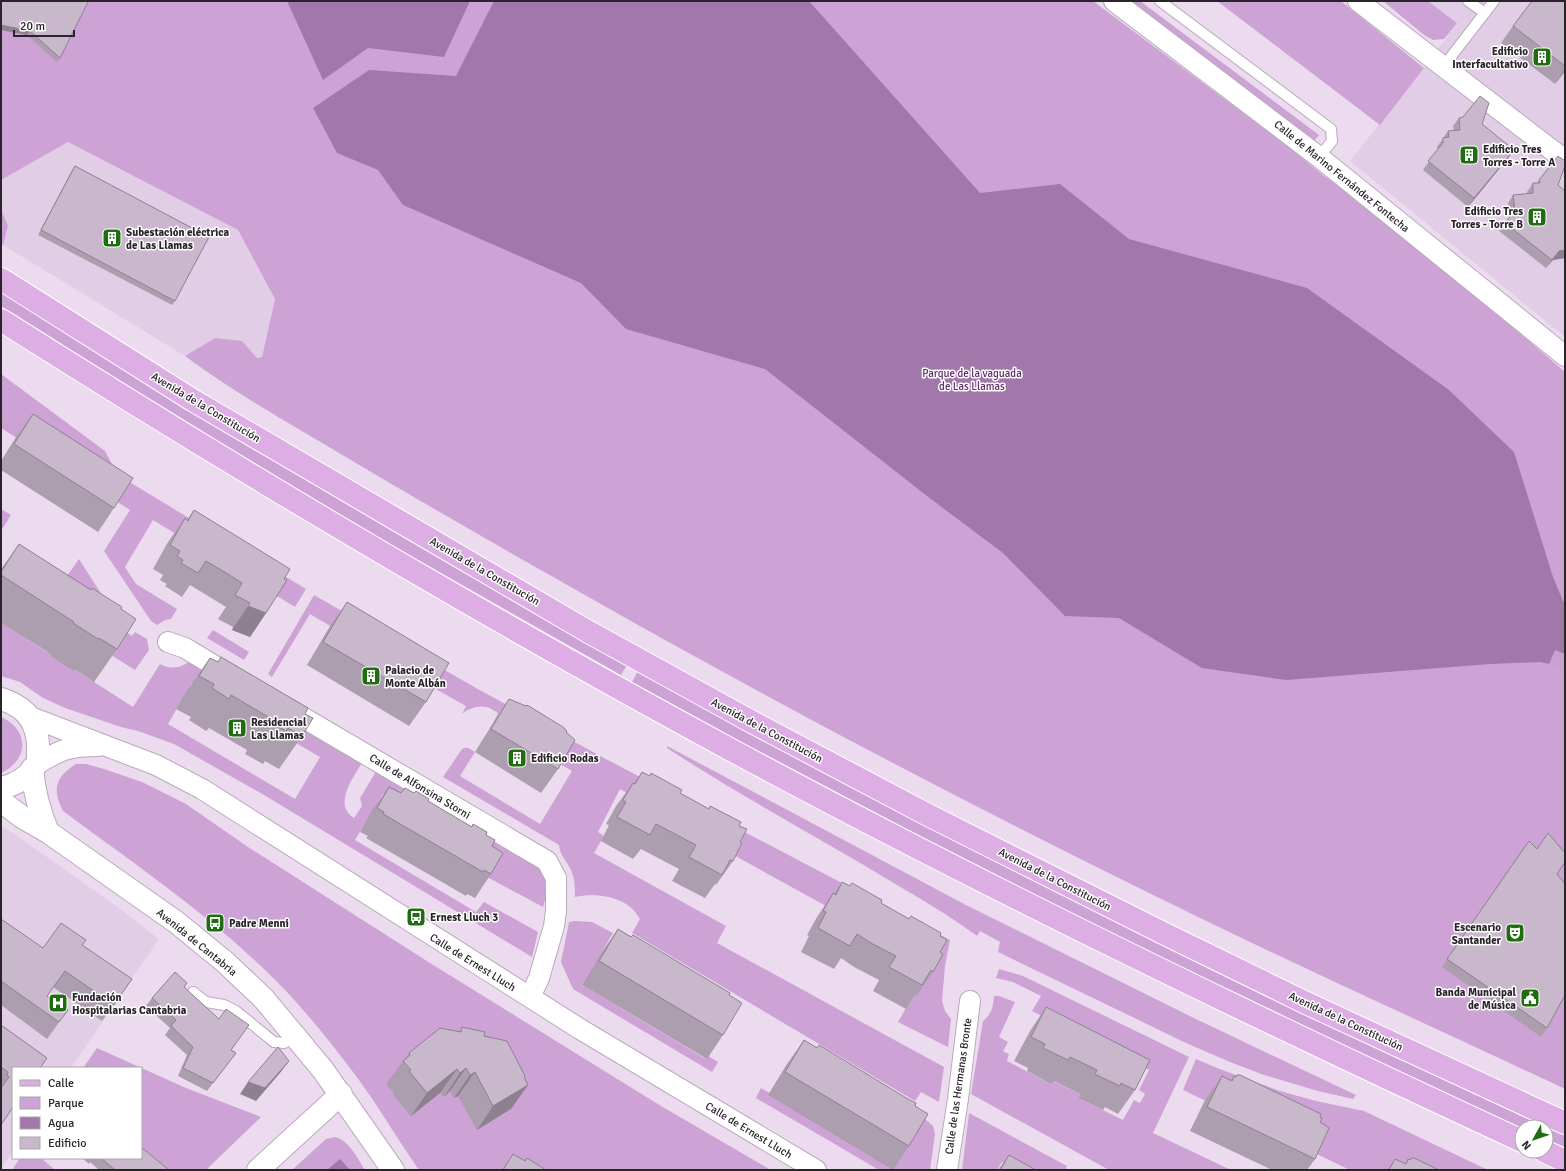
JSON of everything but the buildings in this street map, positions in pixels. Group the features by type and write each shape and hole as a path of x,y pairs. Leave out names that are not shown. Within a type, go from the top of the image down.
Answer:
{"main road":[{"name":"Avenida de la Constitución","path":"1,279 201,405 587,631 752,722 956,829 1170,937 1306,1003 1565,1123"},
{"path":"1,320 176,430 375,549 571,661 730,749 913,846 1148,964 1291,1034 1514,1137"},
{"path":"1,699 16,705 28,716 34,725 38,736 34,766 36,798 48,832"},
{"path":"1,788 11,786 23,779 34,766"},
{"name":"Avenida de Cantabria","path":"1,801 22,817 48,832 176,922 225,962 253,989 295,1036 341,1094 393,1170"},
{"path":"258,1170 341,1094"},
{"path":"1554,1156 1565,1161"}],"street":[{"name":"Calle de Marino Fernández Fontecha","path":"1114,1 1319,157 1565,356"},
{"path":"1358,1 1565,160"},
{"path":"168,642 185,648 248,684"},
{"name":"Calle de Alfonsina Storni","path":"272,699 547,862 556,878 556,910 554,926 538,978 530,997"},
{"name":"Calle de Ernest Lluch","path":"28,716 156,765 202,789 593,1037 816,1170"},
{"name":"Calle de Ernest Lluch","path":"34,766 59,751 78,746 107,746"},
{"name":"Calle de las Hermanas Bronte","path":"946,1170 958,1099 970,1001"}],"lane":[{"path":"1160,1 1331,129 1332,141 1319,157"},
{"path":"1468,1 1485,13"},
{"path":"1443,67 1494,1"},
{"path":"193,992 206,1002 224,1005 236,1011 274,1042 284,1043 295,1036"}],"shaded area":[{"path":"1428,1 1565,1 1565,337 1350,161 1424,68 1457,23"},
{"path":"68,142 238,230 275,298 262,357 257,358 242,341 215,338 185,356 3,245 8,226 1,209 1,180"},
{"path":"1556,650 1565,654 1565,670 1549,664"},
{"name":"Fundación Hospitalarias Cantabria","path":"1,826 119,908 159,939 72,1067 12,1067 12,1153 1,1169"}],"green space":[{"name":"Parque de la vaguada de Las Llamas","path":"1,1 1093,1 1290,148 1324,176 1347,191 1465,286 1565,372 1565,1089 1197,917 851,741 706,663 480,535 283,420 204,370 185,356 215,338 242,341 257,358 262,357 275,299 238,230 68,142 1,180"},
{"path":"1126,1 1140,1 1319,135 1313,142"},
{"path":"1217,1 1341,1 1424,68 1380,125"},
{"path":"1383,1 1428,1 1457,23 1444,39 1433,40 1424,35"},
{"path":"1,209 8,226 3,245 1,244"},
{"path":"1,291 311,483 547,621 627,665 621,675 381,539 182,420 1,306"},
{"path":"1,374 105,451 118,475 306,589 295,607 153,520 125,567 136,584 177,609 171,619 165,620 157,625 151,621 104,551 130,510 1,428"},
{"path":"1,509 11,515 1,531"},
{"path":"79,559 125,631 132,636 135,632 147,639 149,650 135,670 111,655 59,587"},
{"path":"314,595 476,688 604,758 950,940 945,966 942,1001 945,1011 951,1019 948,1047 898,1022 914,994 826,906 730,853 620,789 598,832 604,836 594,853 726,926 717,943 944,1067 939,1102 921,1092 915,1101 632,933 640,919 635,912 620,901 593,895 575,897 573,875 562,855 559,845 443,777 462,749 470,749 475,752 460,776 540,824 572,771 493,723 498,713 497,712 487,707 477,707 462,714 466,706 310,614 272,677 268,674"},
{"path":"1,617 11,629 47,652 53,651 50,656 56,660 71,664 69,668 75,672 78,668 80,673 133,707 160,664 168,667 176,667 184,665 191,660 224,679 214,695 192,682 168,724 295,799 320,757 272,729 281,713 363,761 350,782 345,798 345,805 348,812 354,818 362,806 360,798 377,770 533,862 538,867 546,883 546,894 543,907 487,877 496,860 383,794 355,840 476,912 484,902 538,932 532,957 264,795 174,744 65,708 43,698 20,682 1,676"},
{"path":"213,630 249,652 244,660 207,638"},
{"path":"638,671 891,807 1043,886 1238,981 1533,1119 1514,1119 1514,1124 1296,1023 1153,954 918,835 632,682"},
{"path":"1,717 17,729 21,737 22,745 21,753 17,761 1,773"},
{"path":"667,746 966,905 1198,1020 1356,1095 1353,1099 1318,1091 1264,1075 1230,1062 1186,1043 998,952 1000,942 980,931 977,936 925,901 723,783 667,748"},
{"path":"76,764 86,764 142,782 186,804 248,847 430,963 661,1106 771,1170 419,1170 342,1057 286,991 234,942 179,896 63,811 57,797 58,784 64,774"},
{"path":"569,922 592,922 613,933 582,985 706,1059 708,1056 718,1062 712,1072 573,989 561,962"},
{"path":"999,969 1023,976 1189,1057 1153,1133 1231,1170 1109,1170 971,1094 983,1021 992,1010 994,996 999,996 1015,1002 999,1037 1008,1042 1003,1051 1009,1054 1007,1061 1051,1084 1053,1081 1080,1094 1078,1098 1123,1120 1134,1100 1140,1103 1145,1094 1139,1090 1149,1070 1032,1011 1041,996 1013,982 996,978"},
{"path":"97,1048 139,1067 84,1067"},
{"path":"1196,1059 1280,1091 1316,1101 1364,1111 1488,1170 1350,1170 1183,1090"},
{"path":"142,1068 186,1088 261,1117 206,1170 146,1170 141,1159"},
{"path":"761,1088 770,1093 768,1095 924,1118 933,1126 935,1134 930,1170 879,1170 756,1098"},
{"path":"969,1113 1067,1166 1065,1170 1017,1170 1002,1162 997,1170 962,1170"},
{"path":"1554,1129 1565,1134 1565,1147 1554,1142"},
{"path":"335,1137 345,1142 349,1146 365,1170 292,1170 326,1139"},
{"path":"19,1159 42,1159 55,1170 12,1170"}],"water":[{"path":"287,1 470,1 444,57 368,48 323,80"},
{"path":"494,1 809,1 980,193 1060,184 1129,239 1307,288 1449,390 1514,452 1553,577 1563,601 1565,602 1565,654 1555,650 1549,664 1540,662 1490,664 1286,680 1202,668 1119,618 1065,616 1003,553 927,496 765,369 626,329 581,283 403,205 378,170 337,153 313,108 369,70 456,76"},
{"path":"340,1159 350,1170 327,1170"}],"place":[{"name":"Edificio Interfacultativo","path":"1542,57"},
{"name":"Edificio Tres Torres - Torre A","path":"1469,155"},
{"name":"Edificio Tres Torres - Torre B","path":"1537,217"},
{"name":"Subestación eléctrica de Las Llamas","path":"112,238"},
{"name":"Palacio de Monte Albán","path":"371,676"},
{"name":"Residencial Las Llamas","path":"237,728"},
{"name":"Edificio Rodas","path":"517,758"},
{"name":"Ernest Lluch 3","path":"416,917"},
{"name":"Padre Menni","path":"215,923"},
{"name":"Escenario Santander","path":"1515,933"},
{"name":"Banda Municipal de Música","path":"1530,998"},
{"name":"Fundación Hospitalarias Cantabria","path":"58,1003"}]}
